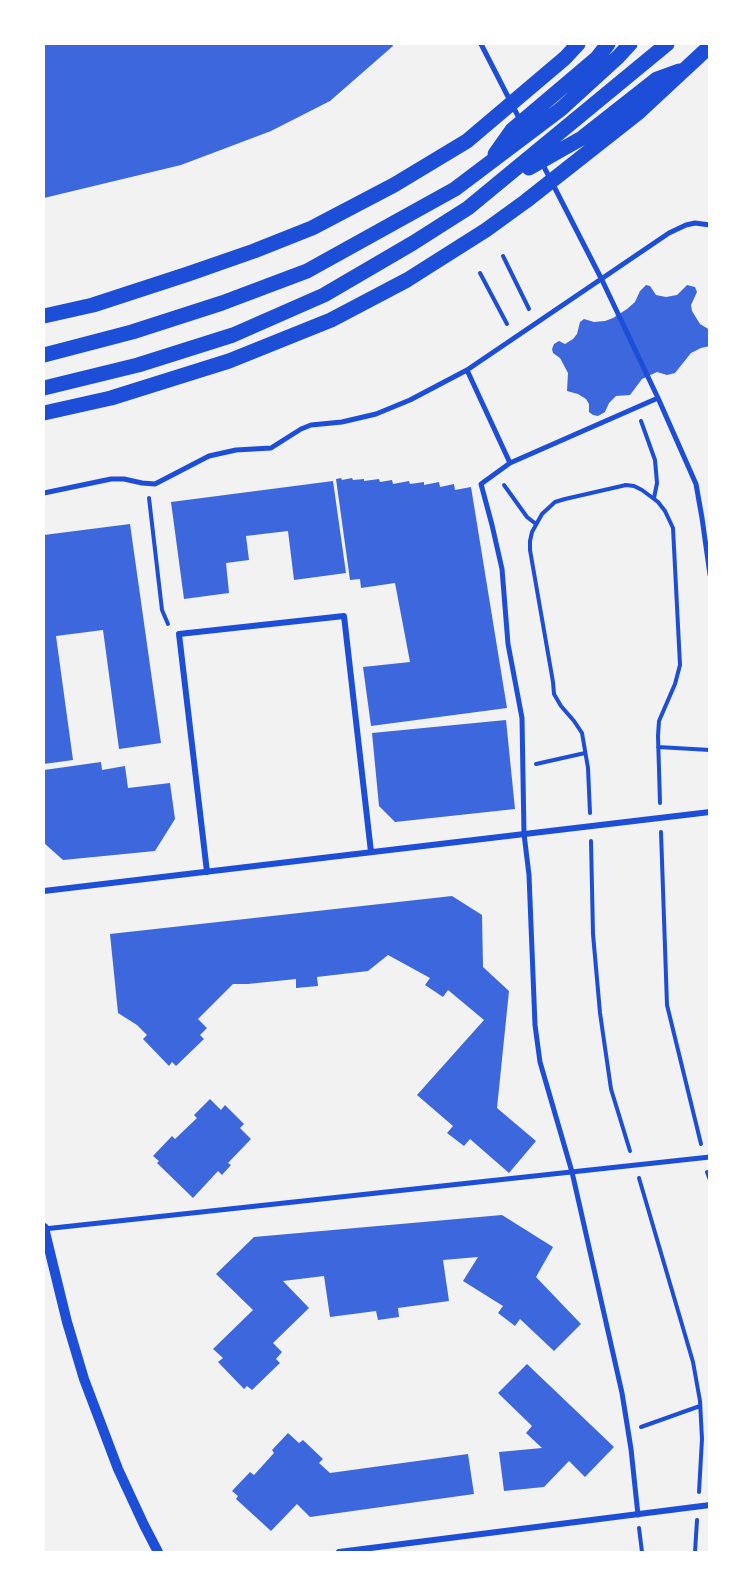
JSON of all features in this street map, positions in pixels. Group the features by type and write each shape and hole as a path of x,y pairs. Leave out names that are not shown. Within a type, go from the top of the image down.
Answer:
{"main road":[{"path":"44,316 93,305 188,274 312,228 394,186 467,141 565,58 578,44"},
{"path":"488,165 512,129 597,58 608,44"},
{"path":"44,355 132,332 222,303 307,271 455,189 561,109 630,44"},
{"path":"44,388 138,365 233,335 324,295 468,208 667,44"},
{"path":"44,413 111,398 229,361 331,320 407,280 486,230 526,201 639,112 710,46"},
{"path":"493,188 582,138 657,79 688,68"}],"street":[{"path":"482,44 528,136"},
{"path":"534,146 602,280 696,484 710,575"},
{"path":"44,493 111,479 155,484 209,456 236,450 271,448 301,429 376,414 410,400 467,370 677,229 695,223 710,225"},
{"path":"467,370 510,463"},
{"path":"638,1515 622,1393 572,1172 540,1062 535,1025 529,875 524,834 522,718 508,644 502,569 481,484 510,463 658,398"},
{"path":"207,872 179,634 344,616 371,852"},
{"path":"44,891 710,812"},
{"path":"158,1552 118,1469 84,1379 44,1229 710,1157"},
{"path":"339,1552 710,1505"}],"path":[{"path":"503,256 537,324"},
{"path":"480,273 515,338"},
{"path":"636,407 655,460 657,483 654,498"},
{"path":"496,473 517,505 536,524"},
{"path":"147,484 162,610 168,624 179,634"},
{"path":"590,815 588,768 582,733 554,694 530,550 532,532 536,524 542,514 555,502 626,485 634,486 654,498 665,511 673,528 680,665 675,684 659,721 660,806"},
{"path":"658,747 710,750"},
{"path":"523,767 585,753"},
{"path":"661,829 667,1005 701,1148"},
{"path":"591,839 593,934 600,1013 611,1089 632,1155"},
{"path":"707,1169 710,1180"},
{"path":"639,1177 693,1362 700,1406 702,1439 699,1496"},
{"path":"628,1432 700,1406"},
{"path":"638,1515 642,1552"},
{"path":"695,1552 697,1518"}],"building":[{"path":"44,44 392,44 393,46 330,101 271,131 181,165 44,198"},
{"path":"646,285 650,286 656,295 666,297 677,295 687,285 695,287 697,292 691,305 692,311 700,324 710,330 710,346 691,353 675,373 667,375 657,372 642,379 630,395 616,396 609,403 605,412 598,416 593,415 589,412 586,399 567,391 568,373 560,358 553,353 554,344 559,341 565,344 573,339 580,322 584,319 594,322 613,318 635,302"},
{"path":"341,478 342,480 364,479 364,481 379,479 380,482 392,480 393,484 409,481 410,484 424,482 424,485 439,482 440,487 454,484 455,490 471,487 507,708 371,726 363,667 410,662 395,583 361,588 360,579 350,580 336,479"},
{"path":"333,481 346,573 294,580 288,531 246,536 249,560 226,563 229,593 184,599 171,502"},
{"path":"130,524 161,743 119,749 103,630 56,636 73,760 44,764 44,535"},
{"path":"506,720 515,809 395,822 379,806 372,733"},
{"path":"101,762 102,770 125,766 128,788 170,783 175,819 155,851 63,860 44,843 44,770"},
{"path":"452,896 482,915 483,967 509,991 497,1108 536,1141 509,1173 470,1139 464,1146 447,1133 453,1126 417,1095 484,1020 448,990 443,997 425,985 430,978 388,955 368,971 317,977 318,986 296,988 296,979 233,984 198,1019 207,1028 200,1035 204,1039 176,1066 172,1062 169,1066 143,1039 147,1035 137,1025 118,1013 110,934"},
{"path":"210,1099 221,1110 225,1105 244,1124 240,1128 251,1139 228,1163 231,1165 222,1175 218,1171 193,1198 157,1163 159,1161 153,1156 172,1136 175,1139 197,1118 194,1115"},
{"path":"502,1215 553,1247 536,1277 581,1324 554,1351 520,1319 515,1326 498,1313 503,1306 463,1281 478,1257 443,1260 449,1301 398,1308 399,1317 378,1320 376,1311 330,1317 324,1276 283,1281 309,1308 273,1343 282,1352 276,1359 280,1363 252,1390 247,1386 244,1389 218,1362 223,1358 213,1349 253,1310 216,1274 254,1237"},
{"path":"527,1364 614,1447 585,1477 569,1461 544,1487 504,1491 499,1452 542,1448 526,1433 532,1426 498,1393"},
{"path":"288,1433 299,1443 303,1440 323,1459 319,1463 330,1473 468,1454 474,1494 310,1517 297,1504 271,1531 236,1499 238,1496 232,1491 250,1472 254,1475"}]}
